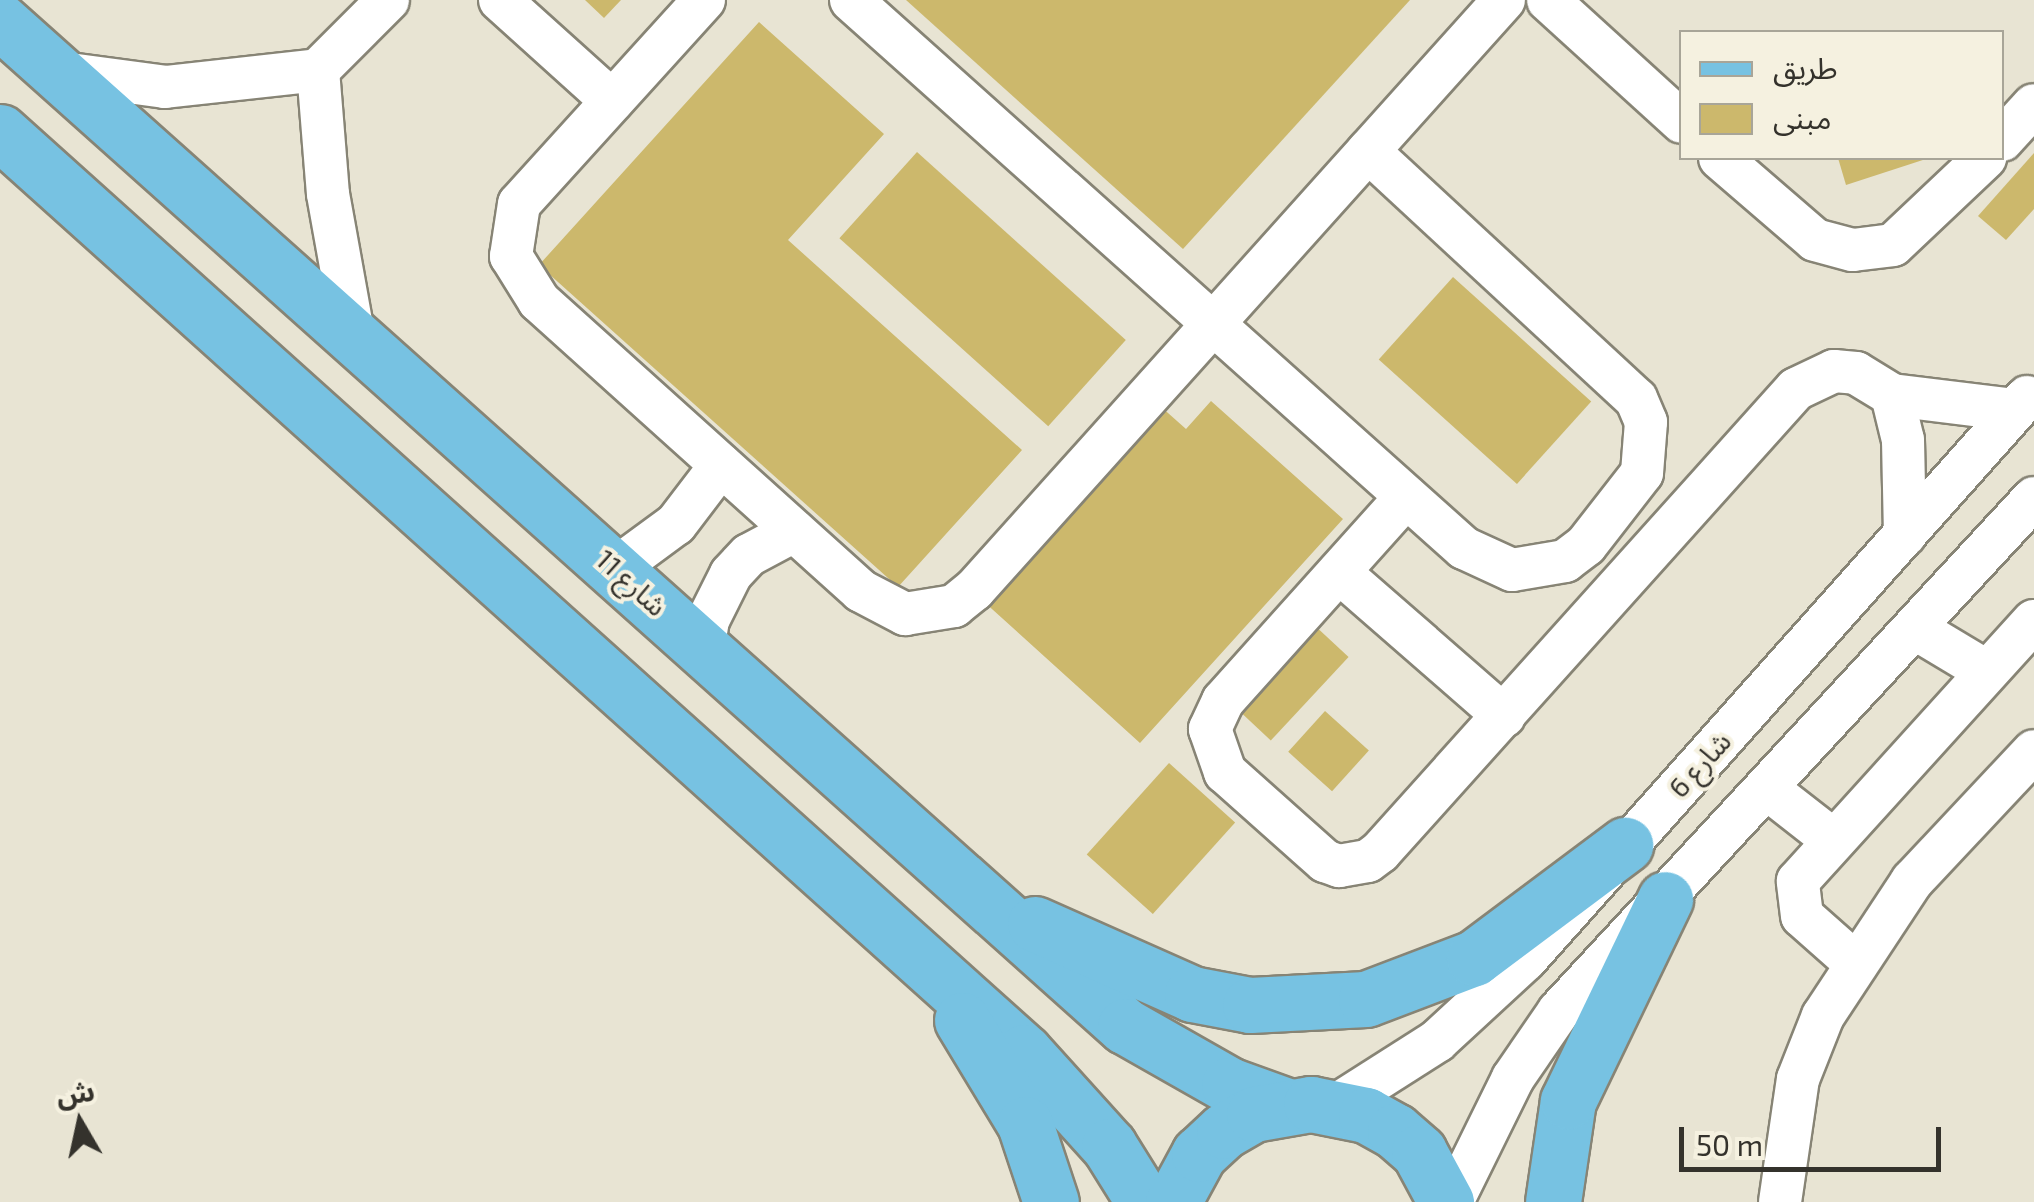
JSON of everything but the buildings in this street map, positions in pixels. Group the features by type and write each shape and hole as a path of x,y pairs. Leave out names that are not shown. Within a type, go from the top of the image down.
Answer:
{"main road":[{"name":"شارع 11","path":"0,21 704,645 991,910 1125,1026 1229,1085 1395,1131 1418,1152 1449,1202"},
{"path":"0,132 941,978 1068,1097 1144,1202"},
{"path":"991,910 1192,994 1250,1005 1308,1006 1366,999 1474,958 1626,845"},
{"path":"1553,1202 1568,1102 1665,899"},
{"path":"941,978 1025,1124 1051,1202"},
{"path":"1173,1202 1200,1154 1224,1131 1311,1106"}],"street":[{"path":"62,73 165,87 318,70 388,0"},
{"path":"500,0 612,100"},
{"path":"704,0 519,204 511,256 539,301 881,606 905,614 954,606 1504,0"},
{"path":"851,0 1406,496 1487,563 1539,570 1586,545 1630,494 1645,460 1646,422 1620,380 1368,151"},
{"path":"1548,0 1679,119"},
{"path":"318,70 328,194 353,333"},
{"path":"2004,138 2034,105"},
{"path":"1722,160 1814,240 1853,250 1894,245 1983,160"},
{"path":"1406,496 1224,701 1210,729 1225,772 1314,852 1339,866 1368,861 1504,716 1796,389 1814,377 1845,372 1878,382 1892,395 1903,440 1905,534"},
{"path":"1892,395 2025,399"},
{"name":"شارع 6","path":"1311,1106 1437,1040 1484,1001 2025,399"},
{"path":"616,568 676,524 721,465"},
{"path":"1449,1202 1513,1078 1558,1011 1769,790 2034,498"},
{"path":"704,645 708,620 731,574 770,540 794,531"},
{"path":"1339,572 1504,716"},
{"path":"1854,962 1802,916 1795,896 1798,881 2034,621"},
{"path":"1916,628 1986,670"},
{"path":"1780,1202 1798,1078 1854,962 1964,819 2034,752"},
{"path":"1769,790 1833,840"}]}
